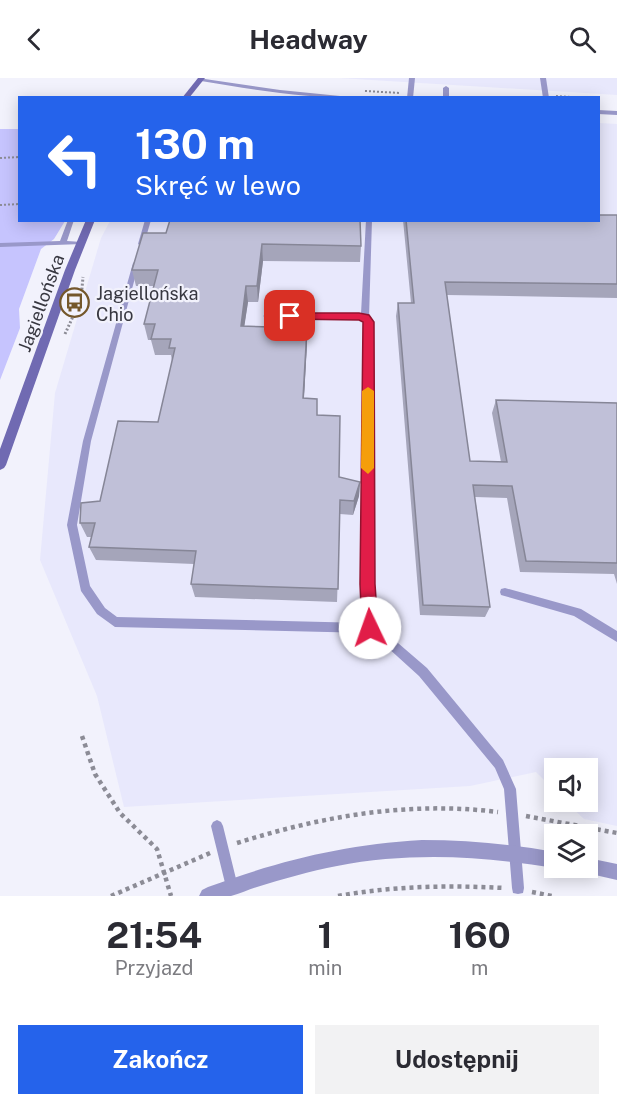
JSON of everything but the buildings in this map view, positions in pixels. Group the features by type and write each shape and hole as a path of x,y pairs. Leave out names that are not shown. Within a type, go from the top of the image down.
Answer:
{"street":[{"path":"186,96 201,79 280,92 331,96"},
{"path":"600,112 617,113"},
{"name":"Jagiellońska","path":"0,465 90,222"},
{"path":"208,896 299,864 364,851 444,846 515,852 544,858"},
{"path":"598,868 617,872"}],"lane":[{"path":"410,96 412,78"},
{"path":"543,78 546,96"},
{"path":"446,88 446,96"},
{"path":"63,243 70,222"},
{"path":"147,222 87,441 72,525 85,588 101,611 115,622 370,628 380,634 423,672 499,764 510,789 518,888"},
{"path":"369,222 365,318 368,322 367,584 370,628"},
{"path":"0,245 81,243"},
{"path":"267,316 365,318"},
{"path":"505,592 578,612 617,637"},
{"path":"217,826 231,887"}],"path":[{"path":"0,158 18,157"},
{"path":"0,205 18,204"},
{"path":"82,736 95,774 120,813 157,849 171,896"},
{"path":"111,896 164,871 270,832 336,817 367,813 409,808 476,808 617,833"},
{"path":"338,896 375,888 432,884 518,888 552,896"}],"shaded area":[{"path":"339,78 617,78 617,95"},
{"path":"600,123 617,124 617,826 584,819 577,812 598,812 598,758 544,758 544,780 536,772 470,786 124,807 97,696 40,560 55,393 101,238 109,222 600,222"},
{"path":"0,129 18,129 18,222 64,222 54,239 41,249 19,309 20,328 0,380"}],"slow traffic":[{"path":"368,391 368,468"}],"place":[{"name":"Jagiellońska Chio","path":"75,303"}],"route":[{"path":"290,316 359,316 368,322 367,584 370,628"}]}
